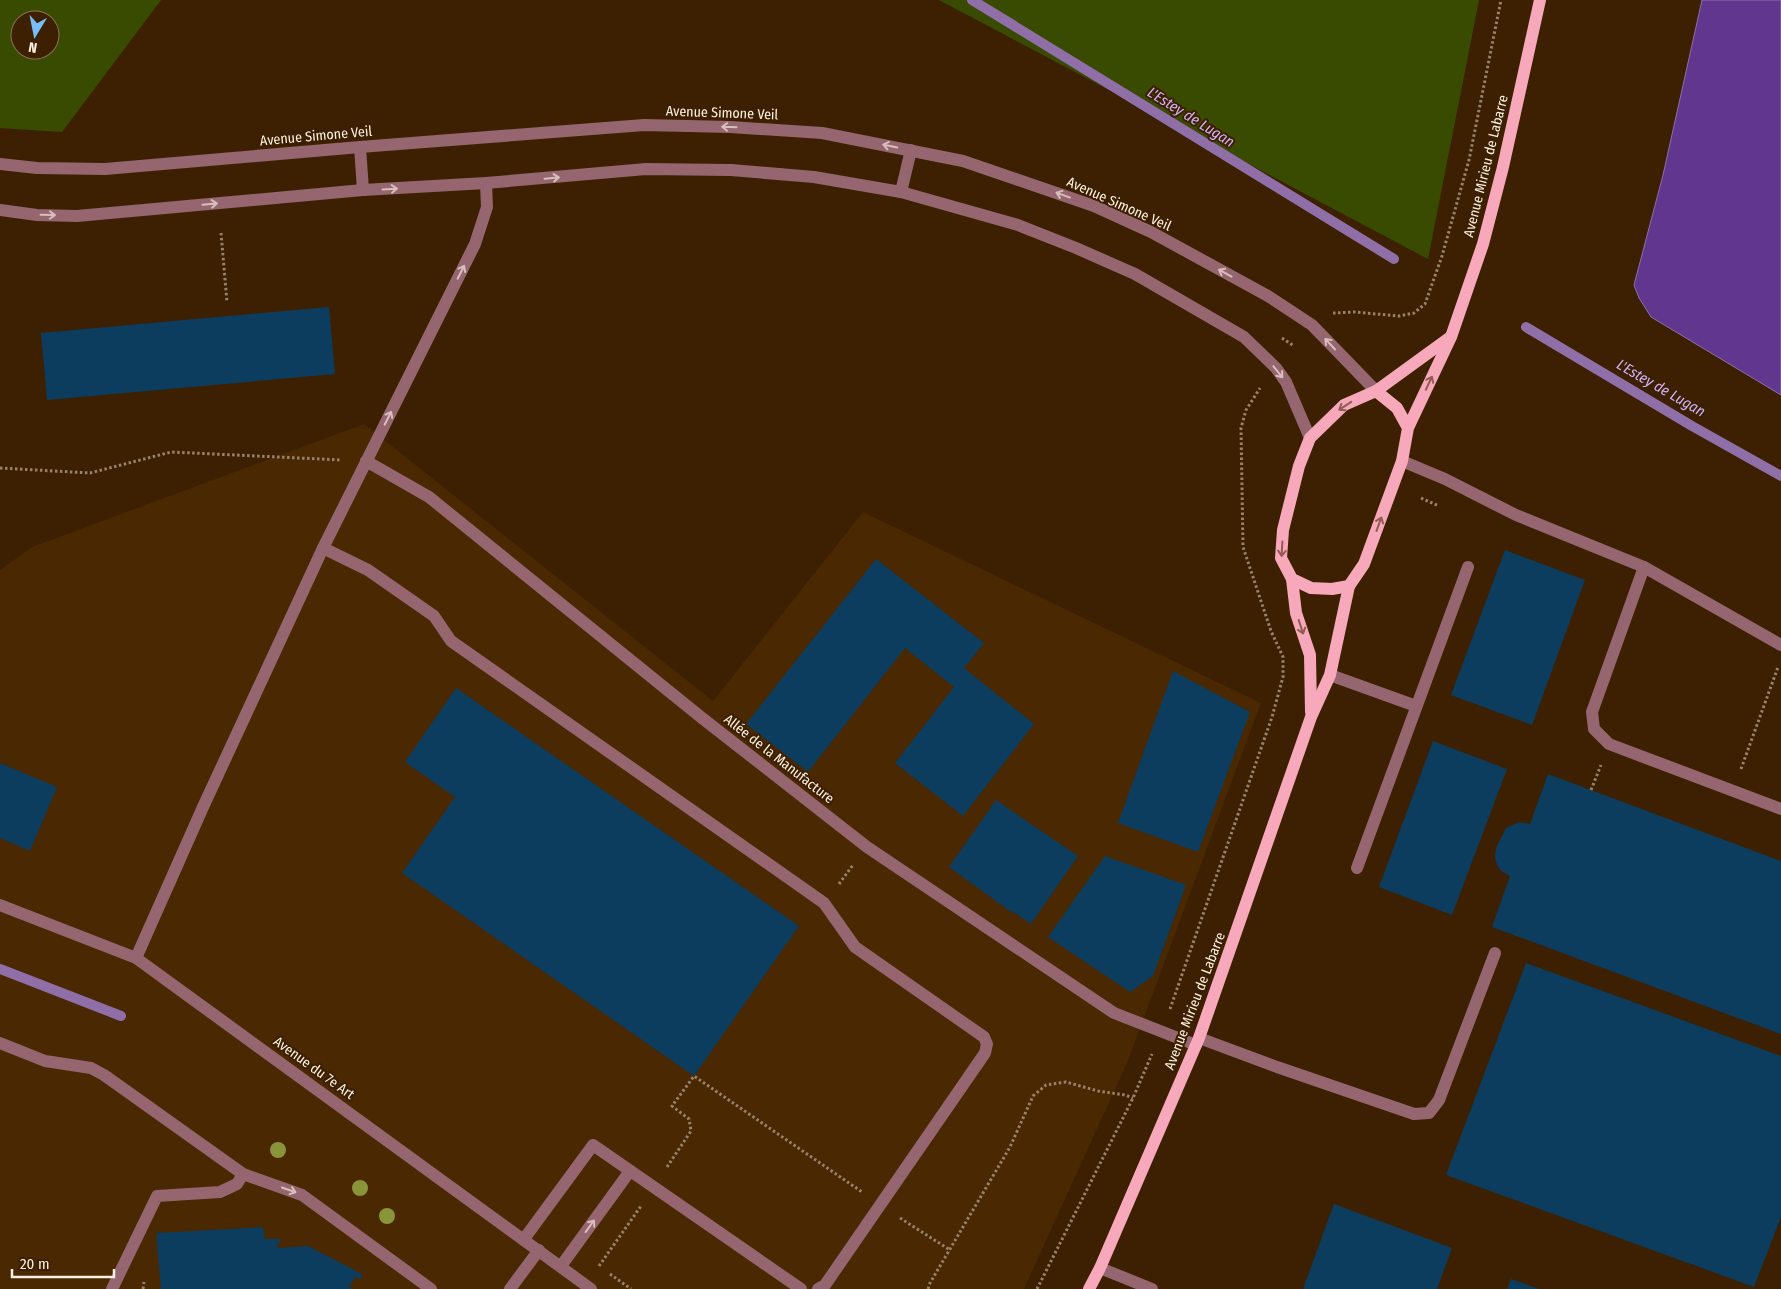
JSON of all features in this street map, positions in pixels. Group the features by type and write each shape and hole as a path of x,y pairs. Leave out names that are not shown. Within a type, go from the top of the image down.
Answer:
{"main road":[{"name":"Avenue Mirieu de Labarre","path":"1089,1289 1100,1268 1197,1041 1311,718 1330,675 1349,586 1364,564 1402,461 1408,428 1456,322 1482,244 1503,167 1540,0"},
{"name":"Avenue Mirieu de Labarre","path":"1311,718 1310,655 1296,613 1292,579 1281,558 1283,530 1299,466 1310,438 1344,405 1376,391 1450,337"},
{"path":"1376,391 1397,408 1408,428"},
{"path":"1292,579 1311,588 1332,589 1349,586"}],"street":[{"name":"Avenue Simone Veil","path":"0,164 37,168 105,169 644,125 730,127 822,133 963,161 1094,206 1152,232 1260,291 1312,325 1376,391"},
{"path":"360,147 363,190"},
{"path":"901,192 911,150"},
{"path":"0,210 37,215 77,216 363,190 486,183 646,169 731,170 814,177 901,192 1018,225 1076,248 1135,274 1244,337 1276,368 1286,382 1298,406 1310,438"},
{"path":"136,958 203,806 323,548 475,244 487,207 486,183"},
{"name":"Allée de la Manufacture","path":"366,461 429,497 702,718 867,847 1114,1013 1162,1032 1197,1041 1277,1067 1414,1114 1429,1113 1439,1100 1495,953"},
{"path":"1402,461 1445,479 1516,515 1644,567 1781,645"},
{"path":"323,548 368,570 434,616 451,641 824,903 855,947 984,1037 986,1044 985,1053 825,1285 818,1289"},
{"path":"1356,868 1468,567"},
{"path":"1644,567 1592,712 1594,729 1608,744 1781,809"},
{"path":"1330,675 1416,706"},
{"name":"Avenue du 7e Art","path":"0,905 136,958 592,1289"},
{"path":"0,1044 46,1062 91,1068 104,1075 243,1174 302,1195 431,1289"},
{"path":"524,1239 593,1145 801,1289"},
{"path":"561,1266 630,1171"},
{"path":"112,1289 157,1196 220,1192 237,1184 243,1174"},
{"path":"510,1289 539,1250"},
{"path":"1100,1268 1152,1289"}],"path":[{"path":"1037,1289 1133,1098 1162,1032 1269,726 1283,677 1283,657 1243,547 1241,428 1246,410 1255,394 1312,325 1327,314 1335,312 1399,316 1414,313 1425,304 1442,256 1469,160 1501,0"},
{"path":"221,233 227,302"},
{"path":"0,468 90,473 171,452 366,461"},
{"path":"1421,498 1448,510"},
{"path":"1733,791 1781,659"},
{"path":"1591,790 1608,744"},
{"path":"824,903 867,847"},
{"path":"694,1076 881,1205 950,1250"},
{"path":"928,1289 1010,1147 1032,1096 1046,1085 1066,1082 1133,1098"}],"shaded area":[{"path":"1702,0 1781,0 1781,395 1651,317 1639,298 1634,285 1663,175"},
{"path":"364,424 713,701 863,512 1261,703 1127,1063 1024,1289 0,1289 0,570 32,547"}],"green space":[{"path":"0,0 161,0 62,132 0,128"},
{"path":"939,0 1479,0 1428,259"}],"building":[{"path":"329,307 335,374 47,400 41,333"},
{"path":"1505,550 1585,580 1532,725 1451,695"},
{"path":"876,559 984,643 964,668 1034,724 963,816 895,763 954,687 905,648 808,772 746,724"},
{"path":"1173,671 1250,712 1198,852 1118,823"},
{"path":"456,688 799,926 694,1076 402,873 455,797 405,762"},
{"path":"1433,741 1507,769 1452,915 1379,887"},
{"path":"0,763 57,787 30,851 0,838"},
{"path":"1548,774 1781,861 1781,1034 1492,927 1510,876 1501,871 1497,865 1495,858 1496,848 1506,828 1519,822 1530,824"},
{"path":"996,800 1078,856 1031,924 1011,912 949,867"},
{"path":"1105,856 1186,885 1153,976 1130,992 1048,937"},
{"path":"1526,963 1781,1056 1781,1217 1754,1287 1446,1175"},
{"path":"1334,1204 1452,1248 1437,1289 1303,1289"},
{"path":"263,1227 265,1239 280,1239 280,1243 277,1243 278,1248 308,1246 362,1274 360,1280 355,1277 349,1287 353,1289 161,1289 156,1233"},
{"path":"1511,1279 1539,1289 1507,1289"}],"waterway":[{"name":"L'Estey de Lugan","path":"972,0 1394,259"},
{"name":"L'Estey de Lugan","path":"1526,327 1692,426 1781,476"},
{"path":"0,969 121,1016"}]}
